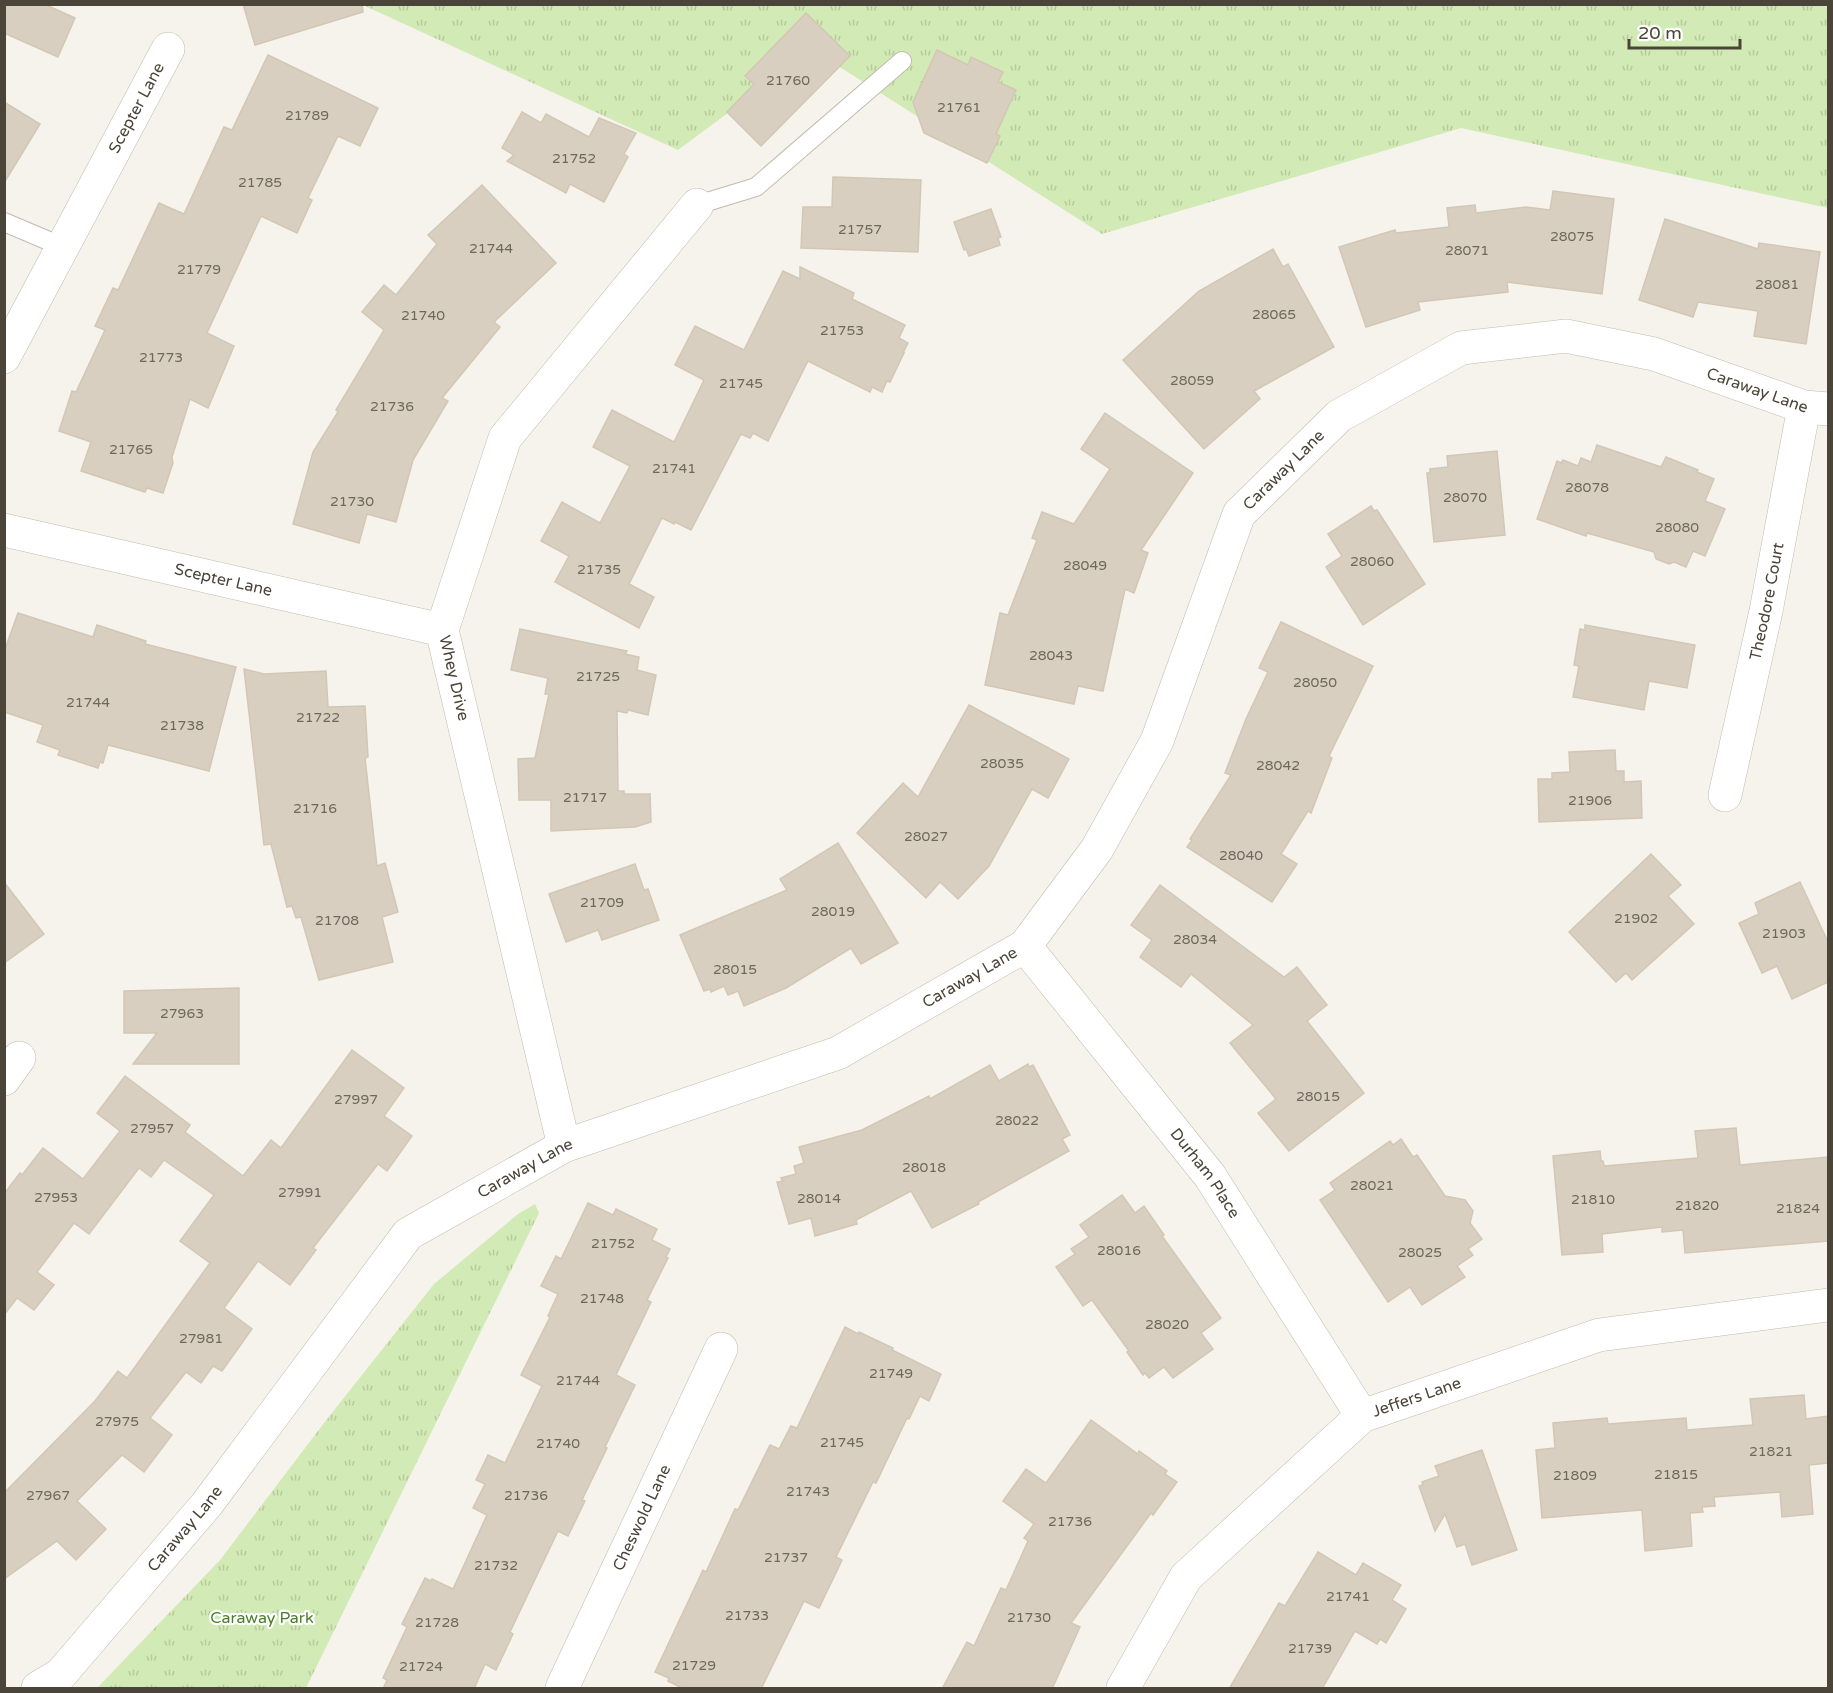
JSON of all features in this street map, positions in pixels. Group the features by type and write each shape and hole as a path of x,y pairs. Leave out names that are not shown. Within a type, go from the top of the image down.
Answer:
{"street":[{"name":"Scepter Lane","path":"4,357 168,49"},
{"name":"Whey Drive","path":"564,1146 442,630 505,438 697,206"},
{"name":"Caraway Lane","path":"38,1689 60,1675 207,1504 408,1234 564,1146 838,1053 1025,946 1097,849 1157,741 1239,514 1339,416 1461,348 1566,336 1653,354 1816,408"},
{"name":"Theodore Court","path":"1725,795 1766,611 1816,408"},
{"name":"Scepter Lane","path":"4,530 442,630"},
{"name":"Durham Place","path":"1025,946 1210,1176 1362,1416"},
{"name":"Jeffers Lane","path":"1123,1689 1186,1577 1362,1416 1599,1335 1828,1305"},
{"name":"Cheswold Lane","path":"562,1689 721,1349"}],"lane":[{"path":"697,206 756,187 902,61"},
{"path":"4,222 63,247"}],"green space":[{"path":"363,5 1828,5 1828,208 1461,128 1102,234 813,50 678,150"},
{"name":"Caraway Park","path":"535,1204 539,1213 306,1688 97,1688 220,1560 434,1284 518,1214"}],"building":[{"path":"4,4 44,4 75,18 58,57 4,33"},
{"path":"243,4 362,4 363,12 255,45"},
{"path":"806,13 850,56 761,146 727,112 754,84 745,76"},
{"path":"937,50 968,65 971,57 1003,72 998,82 1016,90 996,134 1000,136 987,163 924,133 913,102"},
{"path":"268,55 378,108 360,146 338,136 308,198 312,200 297,233 261,216 207,333 234,346 208,408 190,399 163,493 147,488 145,492 81,471 91,442 59,431 72,391 76,392 105,330 95,326 113,288 118,290 159,203 184,214 224,127 232,130"},
{"path":"4,102 40,124 4,183"},
{"path":"522,112 541,123 546,114 589,137 599,118 636,133 624,154 628,157 604,202 570,184 566,193 507,161 514,155 502,148"},
{"path":"833,177 921,180 918,252 801,248 803,207 832,207"},
{"path":"482,185 556,263 494,322 500,327 442,398 448,401 413,460 396,522 367,514 359,543 293,524 313,452 384,330 362,312 384,285 396,295 437,244 428,235"},
{"path":"1553,191 1614,199 1602,294 1507,282 1508,292 1418,302 1420,310 1366,327 1339,247 1395,230 1396,233 1449,227 1447,208 1475,205 1476,213 1526,207 1550,210"},
{"path":"991,209 1001,237 998,238 1000,245 969,256 966,249 964,250 954,222"},
{"path":"1665,219 1758,249 1759,243 1820,252 1806,344 1754,336 1758,311 1698,302 1693,317 1639,300"},
{"path":"1273,249 1283,267 1288,264 1334,347 1254,391 1260,399 1204,449 1123,360 1199,291"},
{"path":"800,267 854,293 852,299 905,325 899,338 908,343 890,382 887,381 882,392 872,387 870,392 808,361 768,441 753,433 750,438 741,434 691,530 662,518 629,584 654,597 639,628 555,582 569,556 541,541 562,502 600,523 630,466 593,447 612,410 674,442 704,380 675,365 695,326 744,350 783,271 800,279"},
{"path":"1105,413 1193,473 1141,550 1148,553 1134,593 1125,589 1103,691 1078,686 1074,704 985,685 1000,613 1008,615 1037,540 1032,538 1042,512 1074,524 1110,469 1081,449"},
{"path":"1597,445 1661,467 1666,457 1714,479 1705,501 1725,509 1705,556 1693,551 1686,567 1674,562 1669,564 1656,559 1654,552 1587,533 1586,536 1537,519 1557,461 1561,463 1563,460 1578,466 1581,458 1591,462"},
{"path":"1497,451 1505,535 1434,542 1427,473 1430,473 1430,469 1448,467 1447,456"},
{"path":"1371,506 1374,511 1377,510 1425,584 1363,625 1326,567 1342,556 1328,534"},
{"path":"18,613 93,637 97,625 146,641 145,644 236,667 209,771 108,745 103,763 100,762 98,768 58,755 60,750 37,742 43,725 4,712 4,652"},
{"path":"1281,622 1373,666 1329,756 1332,758 1311,813 1308,811 1281,854 1297,864 1272,902 1187,847 1231,775 1225,773 1246,719 1268,672 1259,668"},
{"path":"1585,625 1695,645 1687,688 1649,681 1644,710 1573,697 1579,666 1574,665 1580,629 1585,630"},
{"path":"520,629 627,651 625,654 639,657 637,670 656,675 648,715 628,710 627,713 617,711 618,791 624,791 624,794 650,794 651,822 635,827 551,831 551,800 519,800 518,759 535,758 549,694 545,694 548,678 511,670"},
{"path":"244,669 264,674 326,671 328,707 365,706 368,757 365,758 377,866 385,863 398,912 382,917 393,962 319,980 301,917 296,918 292,906 287,907 271,844 264,845"},
{"path":"969,705 1069,759 1048,798 1032,789 989,866 958,899 940,882 926,898 857,833 903,783 918,797"},
{"path":"1615,750 1616,771 1624,771 1624,782 1641,781 1642,818 1539,822 1538,779 1552,779 1552,773 1570,772 1569,752"},
{"path":"838,843 898,943 861,964 851,948 786,988 744,1006 738,991 728,995 724,986 711,992 710,989 704,991 680,935 787,890 780,879"},
{"path":"1651,854 1681,885 1668,896 1694,924 1632,980 1626,973 1616,982 1569,932"},
{"path":"635,864 644,890 648,889 659,920 602,940 598,930 566,942 549,894"},
{"path":"4,882 44,934 4,963"},
{"path":"1800,882 1828,942 1828,982 1792,999 1777,966 1762,973 1739,923 1759,914 1755,903"},
{"path":"1160,885 1284,977 1297,967 1327,1005 1307,1021 1364,1093 1289,1151 1258,1113 1276,1099 1230,1043 1253,1025 1191,974 1181,987 1140,957 1152,940 1131,925"},
{"path":"239,988 239,1064 133,1064 157,1033 124,1033 124,991"},
{"path":"352,1050 404,1088 384,1116 412,1136 387,1171 378,1164 313,1248 316,1250 290,1285 258,1261 224,1308 252,1329 222,1371 213,1366 201,1383 186,1372 150,1418 172,1435 144,1472 122,1455 77,1501 106,1529 76,1560 57,1541 4,1579 4,1493 95,1401 118,1371 127,1378 210,1263 180,1241 214,1195 164,1160 151,1177 139,1168 89,1234 74,1223 37,1272 54,1285 34,1310 17,1298 4,1315 4,1194 43,1148 83,1179 120,1131 97,1113 125,1076 190,1125 185,1132 243,1176 271,1140 281,1148"},
{"path":"1028,1064 1029,1067 1033,1065 1070,1135 1062,1139 1069,1151 978,1202 979,1204 932,1228 911,1191 856,1220 857,1224 815,1236 811,1218 789,1224 777,1182 783,1181 781,1178 796,1174 794,1166 804,1163 799,1147 862,1130 929,1096 930,1099 990,1065 999,1081"},
{"path":"1736,1128 1740,1165 1828,1157 1828,1241 1685,1253 1683,1230 1662,1232 1662,1227 1602,1234 1603,1252 1562,1255 1553,1156 1600,1151 1604,1166 1698,1158 1695,1131"},
{"path":"1401,1139 1413,1157 1417,1155 1445,1196 1465,1200 1473,1211 1470,1223 1482,1239 1468,1249 1473,1255 1457,1266 1465,1277 1422,1305 1410,1287 1388,1302 1320,1200 1335,1190 1330,1183 1390,1141 1393,1145"},
{"path":"1122,1195 1135,1213 1144,1206 1164,1235 1162,1236 1221,1318 1201,1333 1213,1349 1173,1378 1164,1367 1149,1378 1145,1373 1143,1375 1127,1352 1129,1351 1092,1300 1083,1306 1056,1267 1075,1254 1071,1249 1089,1237 1080,1225"},
{"path":"588,1203 613,1215 616,1209 657,1229 652,1240 670,1249 666,1257 668,1258 647,1300 651,1302 616,1375 635,1385 605,1447 607,1448 582,1500 585,1501 568,1536 558,1531 510,1632 513,1634 496,1670 485,1664 474,1689 383,1689 387,1680 383,1678 407,1627 402,1624 425,1578 453,1589 487,1515 473,1508 485,1484 476,1480 488,1455 505,1463 542,1386 521,1375 550,1317 548,1316 558,1294 541,1286 556,1256 561,1259"},
{"path":"845,1327 893,1348 892,1350 941,1374 929,1401 920,1396 909,1419 907,1418 876,1483 873,1482 836,1557 842,1560 819,1608 804,1601 761,1689 684,1689 668,1681 669,1678 655,1672 703,1570 706,1572 735,1509 738,1510 770,1445 779,1449 791,1426 797,1428"},
{"path":"1804,1395 1806,1419 1828,1416 1828,1463 1809,1465 1813,1514 1782,1517 1780,1492 1714,1497 1715,1506 1702,1507 1703,1512 1690,1513 1692,1546 1645,1551 1642,1510 1542,1518 1536,1450 1555,1448 1553,1423 1607,1418 1608,1424 1686,1418 1687,1430 1753,1425 1750,1399"},
{"path":"1091,1420 1138,1454 1139,1451 1167,1471 1165,1474 1177,1482 1153,1515 1151,1513 1071,1623 1080,1627 1052,1689 942,1689 967,1642 974,1646 1001,1588 1006,1590 1028,1541 1024,1538 1034,1524 1003,1501 1026,1469 1046,1483"},
{"path":"1482,1450 1517,1550 1472,1565 1465,1544 1457,1547 1445,1514 1435,1531 1419,1486 1423,1485 1422,1482 1439,1476 1435,1466"},
{"path":"1318,1552 1356,1575 1363,1563 1401,1585 1392,1600 1406,1609 1386,1643 1380,1639 1377,1644 1355,1631 1322,1689 1229,1689 1279,1603 1285,1606"}]}
